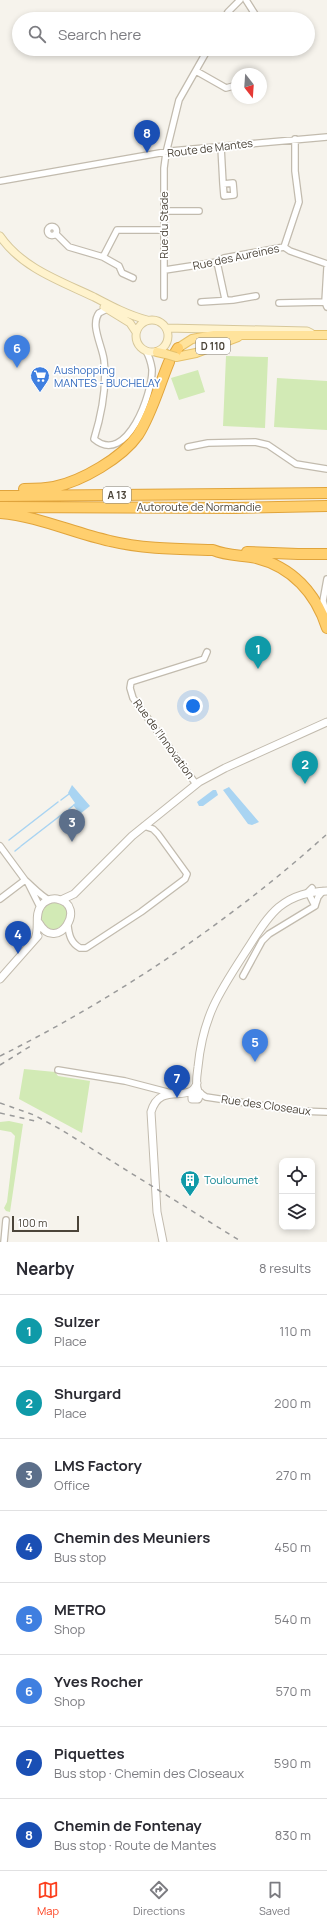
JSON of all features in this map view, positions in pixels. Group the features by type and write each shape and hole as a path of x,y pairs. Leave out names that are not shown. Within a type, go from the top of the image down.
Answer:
{"highway":[{"path":"0,491 54,487 78,478 122,454 138,435 173,355"},
{"path":"108,461 120,451 134,433 141,415"},
{"name":"Autoroute de Normandie","path":"0,496 327,493"},
{"name":"Autoroute de Normandie","path":"0,507 235,508 327,506"},
{"path":"0,513 29,517 94,537 123,544 304,555 327,554"},
{"path":"214,550 220,553 255,558 286,571 300,582 312,597 322,614 327,628"}],"main road":[{"path":"0,236 12,250 32,267 99,300 147,320 157,320 166,328 168,335 167,342 163,348 156,352 146,351 138,345 135,339 139,326 147,320"},
{"path":"0,241 16,259 32,271 107,309 130,323 136,332"},
{"name":"D 110","path":"166,328 307,331 313,334"},
{"path":"173,355 189,340 199,337 224,334 250,335"},
{"name":"D 110","path":"156,352 186,356 229,339 250,335 327,335"}],"street":[{"path":"228,12 240,0"},
{"path":"246,0 254,12"},
{"name":"Rue du Stade","path":"164,297 166,153 177,104 204,56"},
{"path":"196,71 226,88 231,87"},
{"name":"Route de Mantes","path":"0,181 166,153 221,148 243,144 327,137"},
{"path":"284,247 299,202 295,171 295,139"},
{"path":"221,148 223,184"},
{"path":"164,211 199,211"},
{"path":"103,257 117,230 164,230"},
{"path":"56,234 69,247 103,257 119,266 122,273 133,278"},
{"name":"Rue des Aureines","path":"165,270 217,262 224,258 284,247 290,251 327,264"},
{"path":"217,262 226,299"},
{"path":"279,303 326,304 327,268"},
{"path":"201,302 226,299 233,300 256,296"},
{"path":"107,309 99,312 95,322 103,353 105,380 102,410 94,439 104,445 113,445 130,433 141,415 152,367 146,351"},
{"path":"188,447 208,443 255,442 268,445 296,464 327,469"},
{"path":"327,579 323,601 327,616"},
{"name":"Rue de l'Innovation","path":"196,784 134,698 130,688 132,682 204,659 207,652"},
{"path":"72,941 69,935 68,926 71,918 70,903 74,894 118,848 196,784 225,768 324,723 327,718"},
{"path":"154,817 158,834"},
{"path":"38,923 44,929 72,941 80,948 86,948 139,914 184,879 187,876 186,872 158,834 153,829 144,826"},
{"path":"0,846 27,881 40,907"},
{"path":"27,881 32,884 42,895 50,900 60,900 74,894"},
{"path":"0,899 27,881"},
{"path":"197,1094 200,1045 213,1004 253,941 262,922 276,905 292,894 310,890 326,890"},
{"path":"310,890 315,906"},
{"path":"243,976 262,941 281,925 315,906 318,897 326,890"},
{"path":"0,980 35,939 38,931 37,915 40,907 50,900"},
{"path":"60,900 70,910"},
{"path":"35,939 44,934 54,932 68,926"},
{"path":"58,1070 125,1081 171,1093 197,1094"},
{"path":"154,1089 161,1099"},
{"path":"163,1242 157,1212 151,1121 155,1109 161,1099 171,1093"},
{"path":"161,1099 197,1094"},
{"name":"Rue des Closeaux","path":"197,1094 299,1111 327,1112"},
{"path":"4,1242 6,1220"}],"green space":[{"path":"226,356 268,357 265,428 223,426"},
{"path":"198,370 205,392 179,400 171,378"},
{"path":"277,378 327,381 327,430 274,427"},
{"path":"54,902 64,906 68,916 64,926 54,930 44,926 40,916 44,906"},
{"path":"24,1069 55,1072 58,1076 90,1081 82,1133 19,1099"},
{"path":"9,1121 23,1124 10,1212 6,1211 4,1208 7,1202 15,1136 11,1132 0,1130 0,1122"}],"water":[{"path":"72,785 90,806 80,814 73,805 75,803 68,793"},
{"path":"229,787 259,822 252,825 248,824 223,790"},
{"path":"213,790 216,790 218,795 203,806 199,806 197,802"}],"waterway":[{"path":"61,800 69,794"},
{"path":"9,840 58,802"},
{"path":"69,809 74,805"},
{"path":"21,846 65,812"},
{"path":"15,851 20,847"}],"railway":[{"path":"0,1056 43,1034 86,1009 171,956 252,897 327,834"},
{"path":"0,1065 34,1044"},
{"path":"0,1103 34,1115 60,1129 242,1242"},
{"path":"0,1113 35,1121"}],"place":[{"name":"Chemin de Fontenay","path":"147,153"},
{"name":"Yves Rocher","path":"17,368"},
{"name":"Aushopping MANTES - BUCHELAY","path":"40,393"},
{"name":"Sulzer","path":"258,669"},
{"name":"Shurgard","path":"305,784"},
{"name":"LMS Factory","path":"72,842"},
{"name":"Chemin des Meuniers","path":"18,954"},
{"name":"METRO","path":"255,1062"},
{"name":"Piquettes","path":"177,1098"},
{"name":"Touloumet","path":"190,1197"}]}
